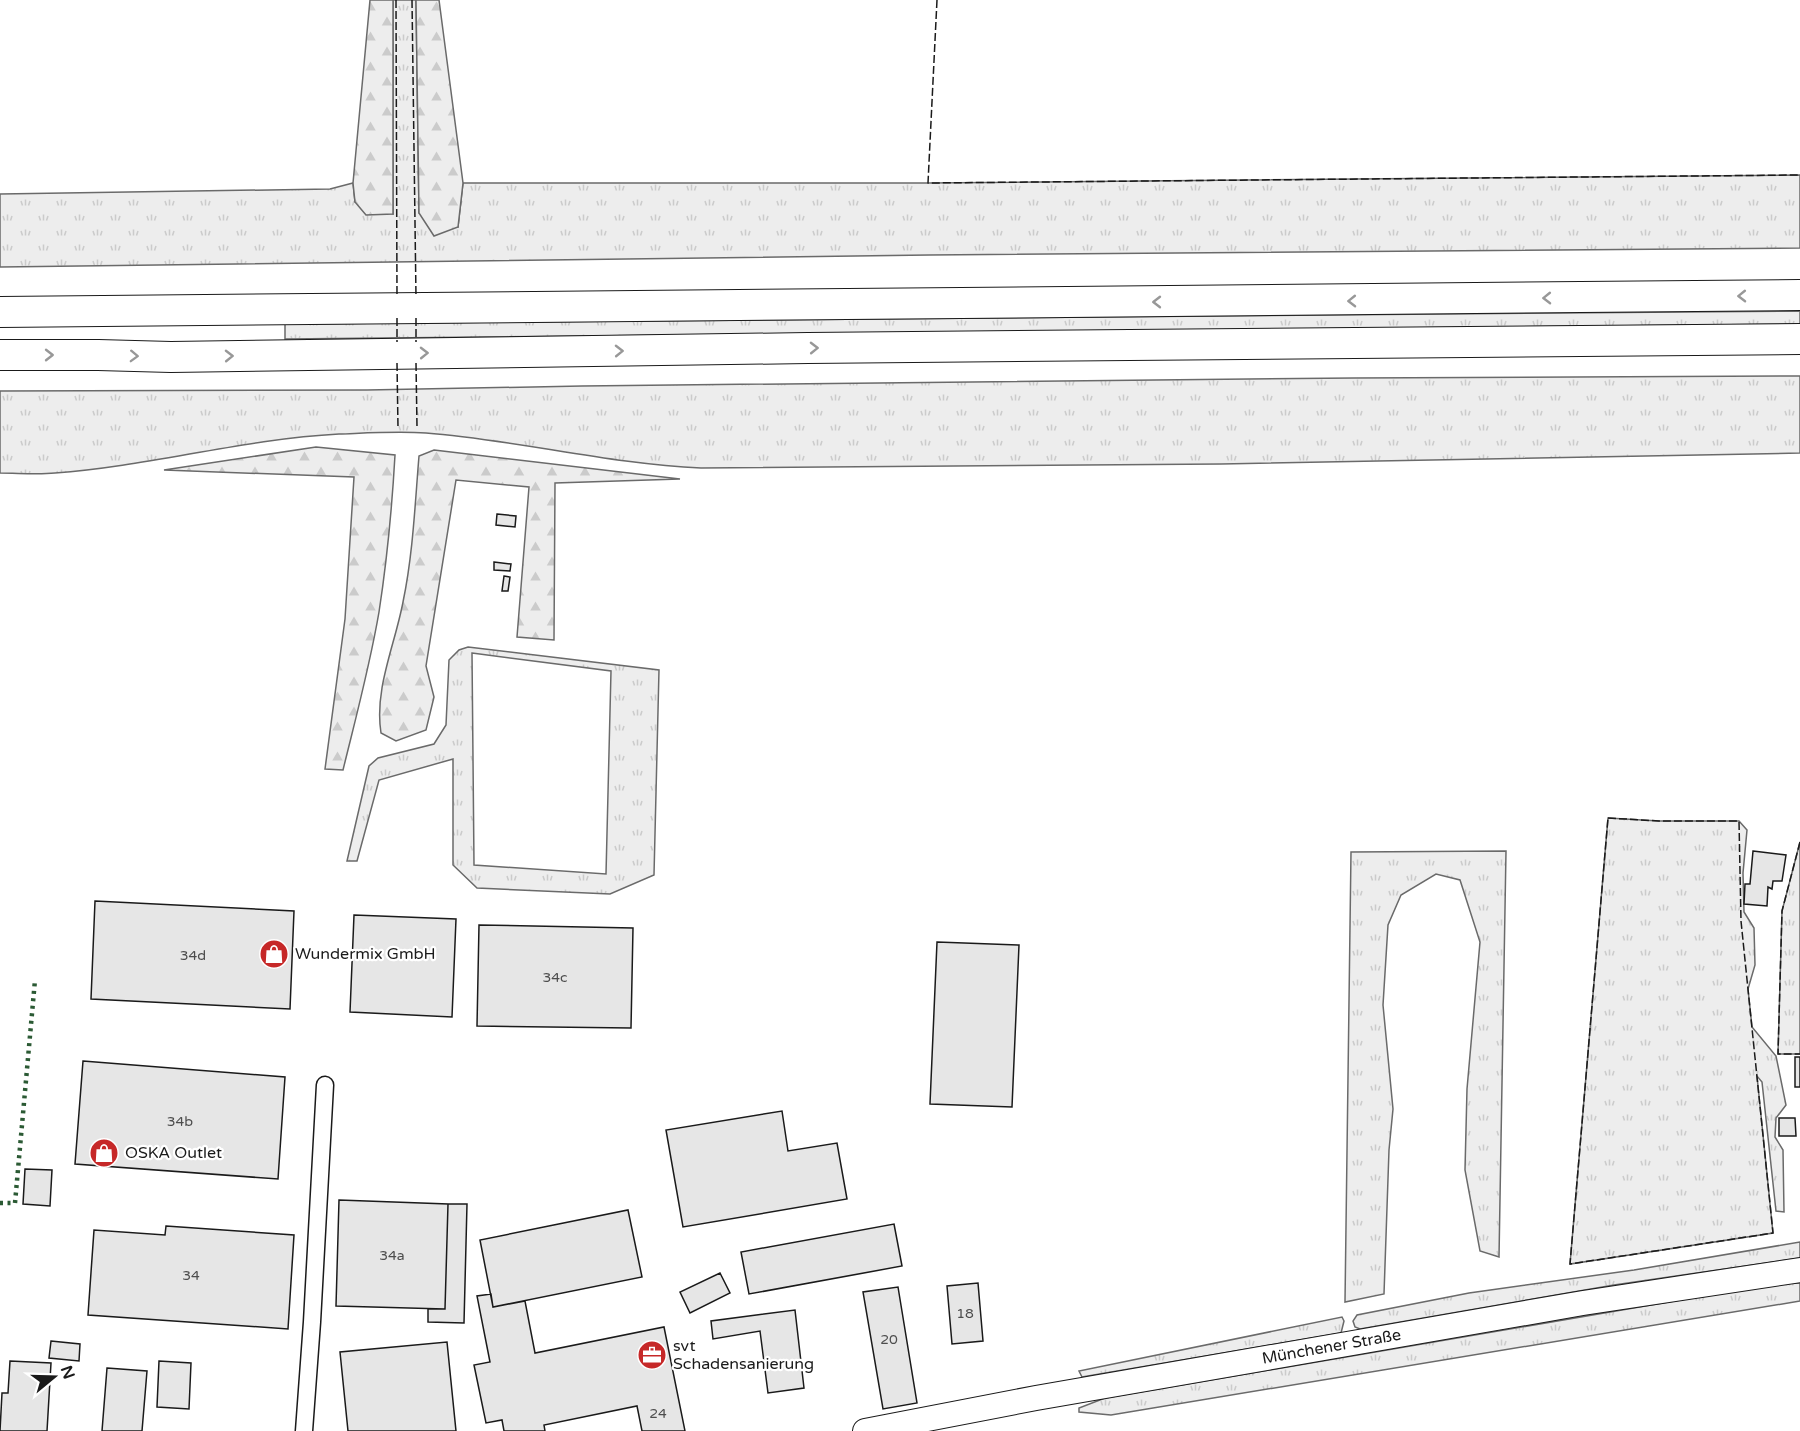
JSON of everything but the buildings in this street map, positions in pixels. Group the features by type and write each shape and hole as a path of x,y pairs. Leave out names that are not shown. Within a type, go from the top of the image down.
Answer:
{"highway":[{"path":"0,312 1800,295"},
{"path":"0,355 171,357 1800,339"}],"main road":[{"name":"Münchener Straße","path":"866,1431 1036,1398 1583,1303 1800,1270"}],"street":[{"path":"304,1431 312,1332 325,1084"}],"green space":[{"path":"370,0 393,0 393,214 366,215 355,202 353,183"},
{"path":"393,0 416,0 419,213 458,227 463,183 928,183 1800,175 1800,248 929,255 0,267 0,194 330,189 353,183 355,202 393,214"},
{"path":"416,0 439,0 463,183 458,227 434,236 419,213"},
{"path":"1800,311 1800,324 285,339 285,324"},
{"path":"1800,376 1800,453 1221,464 701,468 632,462 460,436 394,432 339,434 267,441 91,470 41,474 0,473 0,391 367,390 1354,378"},
{"path":"316,447 395,455 389,534 379,612 343,770 325,769 345,619 354,477 164,470"},
{"path":"434,450 680,479 555,483 554,640 517,637 529,487 456,480 426,666 434,697 426,730 396,741 381,733 380,700 409,566 419,456"},
{"path":"468,647 659,670 654,875 610,894 477,888 453,865 453,759 379,780 357,861 347,861 369,766 378,758 434,744 446,725 449,660 459,650","holes":["472,653 611,671 606,874 474,865"]},
{"path":"1608,818 1659,821 1739,821 1747,830 1743,873 1744,912 1754,928 1755,965 1748,989 1752,1027 1776,1056 1786,1105 1776,1118 1775,1137 1783,1150 1784,1212 1776,1211 1762,1082 1757,1076 1773,1233 1570,1264"},
{"path":"1800,842 1800,1054 1778,1054 1782,911"},
{"path":"1506,851 1499,1257 1480,1251 1465,1170 1467,1089 1480,942 1460,880 1436,874 1401,895 1388,925 1383,1005 1393,1109 1389,1150 1384,1294 1345,1302 1351,852"},
{"path":"1800,1242 1800,1258 1614,1285 1360,1329 1355,1327 1353,1321 1357,1315 1469,1293 1634,1270"},
{"path":"1780,1283 1800,1283 1800,1301 1111,1415 1079,1412 1079,1408 1105,1398"},
{"path":"1342,1317 1344,1321 1341,1333 1082,1377 1079,1371"}],"hedge":[{"path":"0,1203 15,1203 35,980"}],"fence":[{"path":"396,0 397,297"},
{"path":"412,0 416,297"},
{"path":"937,0 928,183 1800,175"},
{"path":"397,318 397,342"},
{"path":"416,318 416,342"},
{"path":"397,363 398,428"},
{"path":"416,363 417,427"},
{"path":"1608,818 1659,821 1739,821 1741,921 1773,1233 1570,1264 1608,818"},
{"path":"1800,842 1782,911 1778,1054 1800,1054"}],"place":[{"name":"Wundermix GmbH","path":"274,954"},
{"name":"OSKA Outlet","path":"104,1153"},
{"name":"svt Schadensanierung","path":"652,1355"}]}
